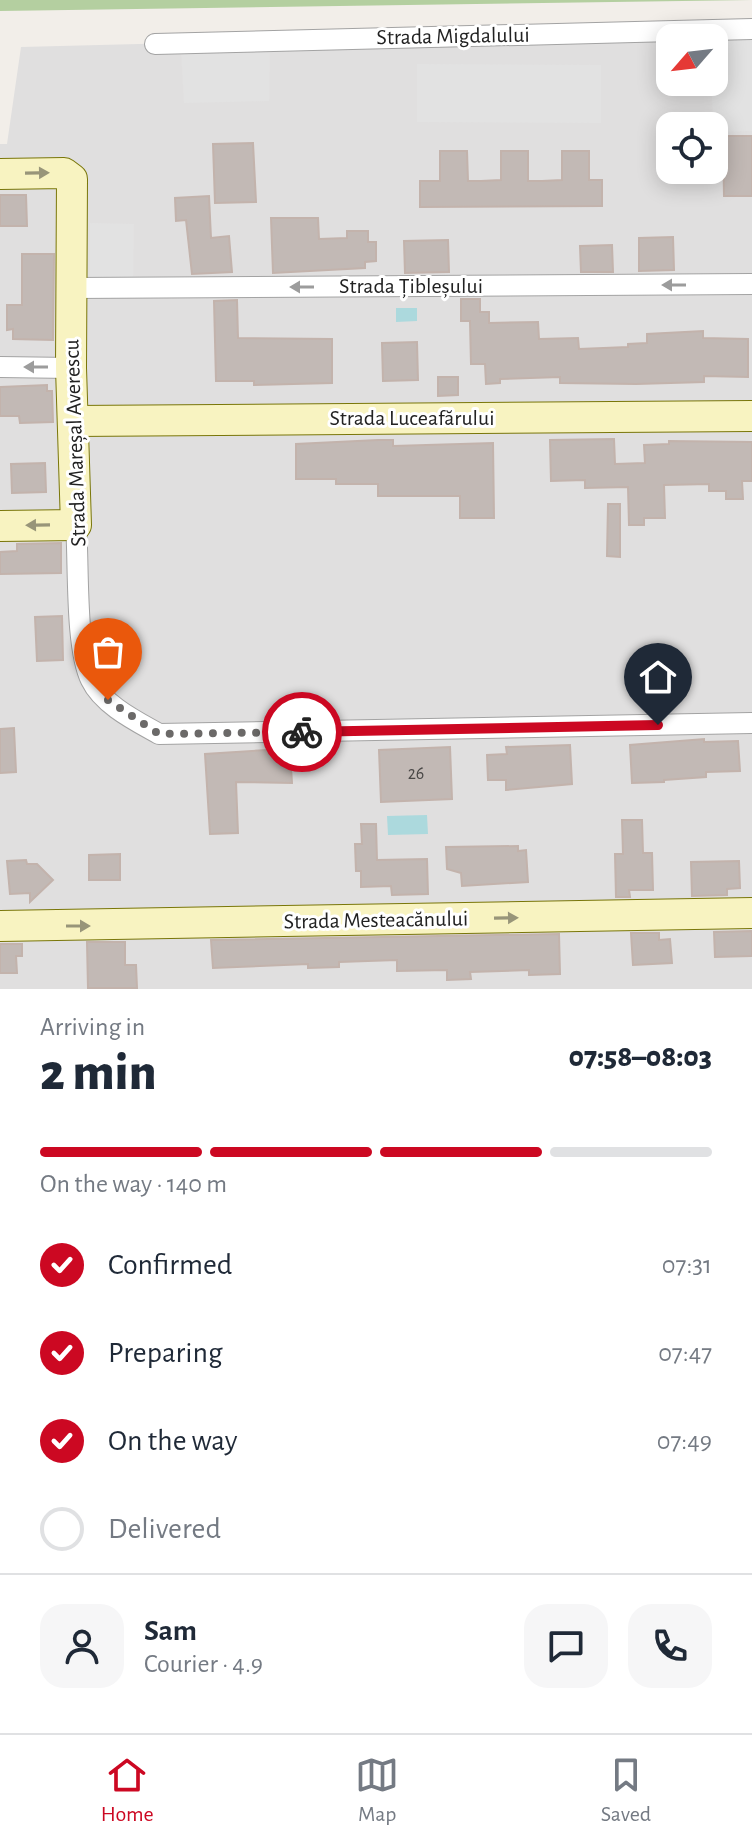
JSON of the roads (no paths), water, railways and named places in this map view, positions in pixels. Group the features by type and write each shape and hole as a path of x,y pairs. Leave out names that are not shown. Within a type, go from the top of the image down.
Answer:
{"street":[{"name":"Strada Migdalului","path":"155,44 752,29"},
{"name":"Strada Mareșal Averescu","path":"0,174 64,173 72,179 71,368 84,659 92,682 108,700 159,734 752,723"},
{"name":"Strada Țibleșului","path":"71,288 752,284"},
{"path":"0,367 71,368"},
{"name":"Strada Luceafărului","path":"73,421 752,416"},
{"path":"0,526 76,525"},
{"name":"Strada Mesteacănului","path":"0,926 752,913"}],"water":[{"path":"396,308 417,308 417,321 396,322"},
{"path":"427,815 428,834 388,835 387,816"}]}
